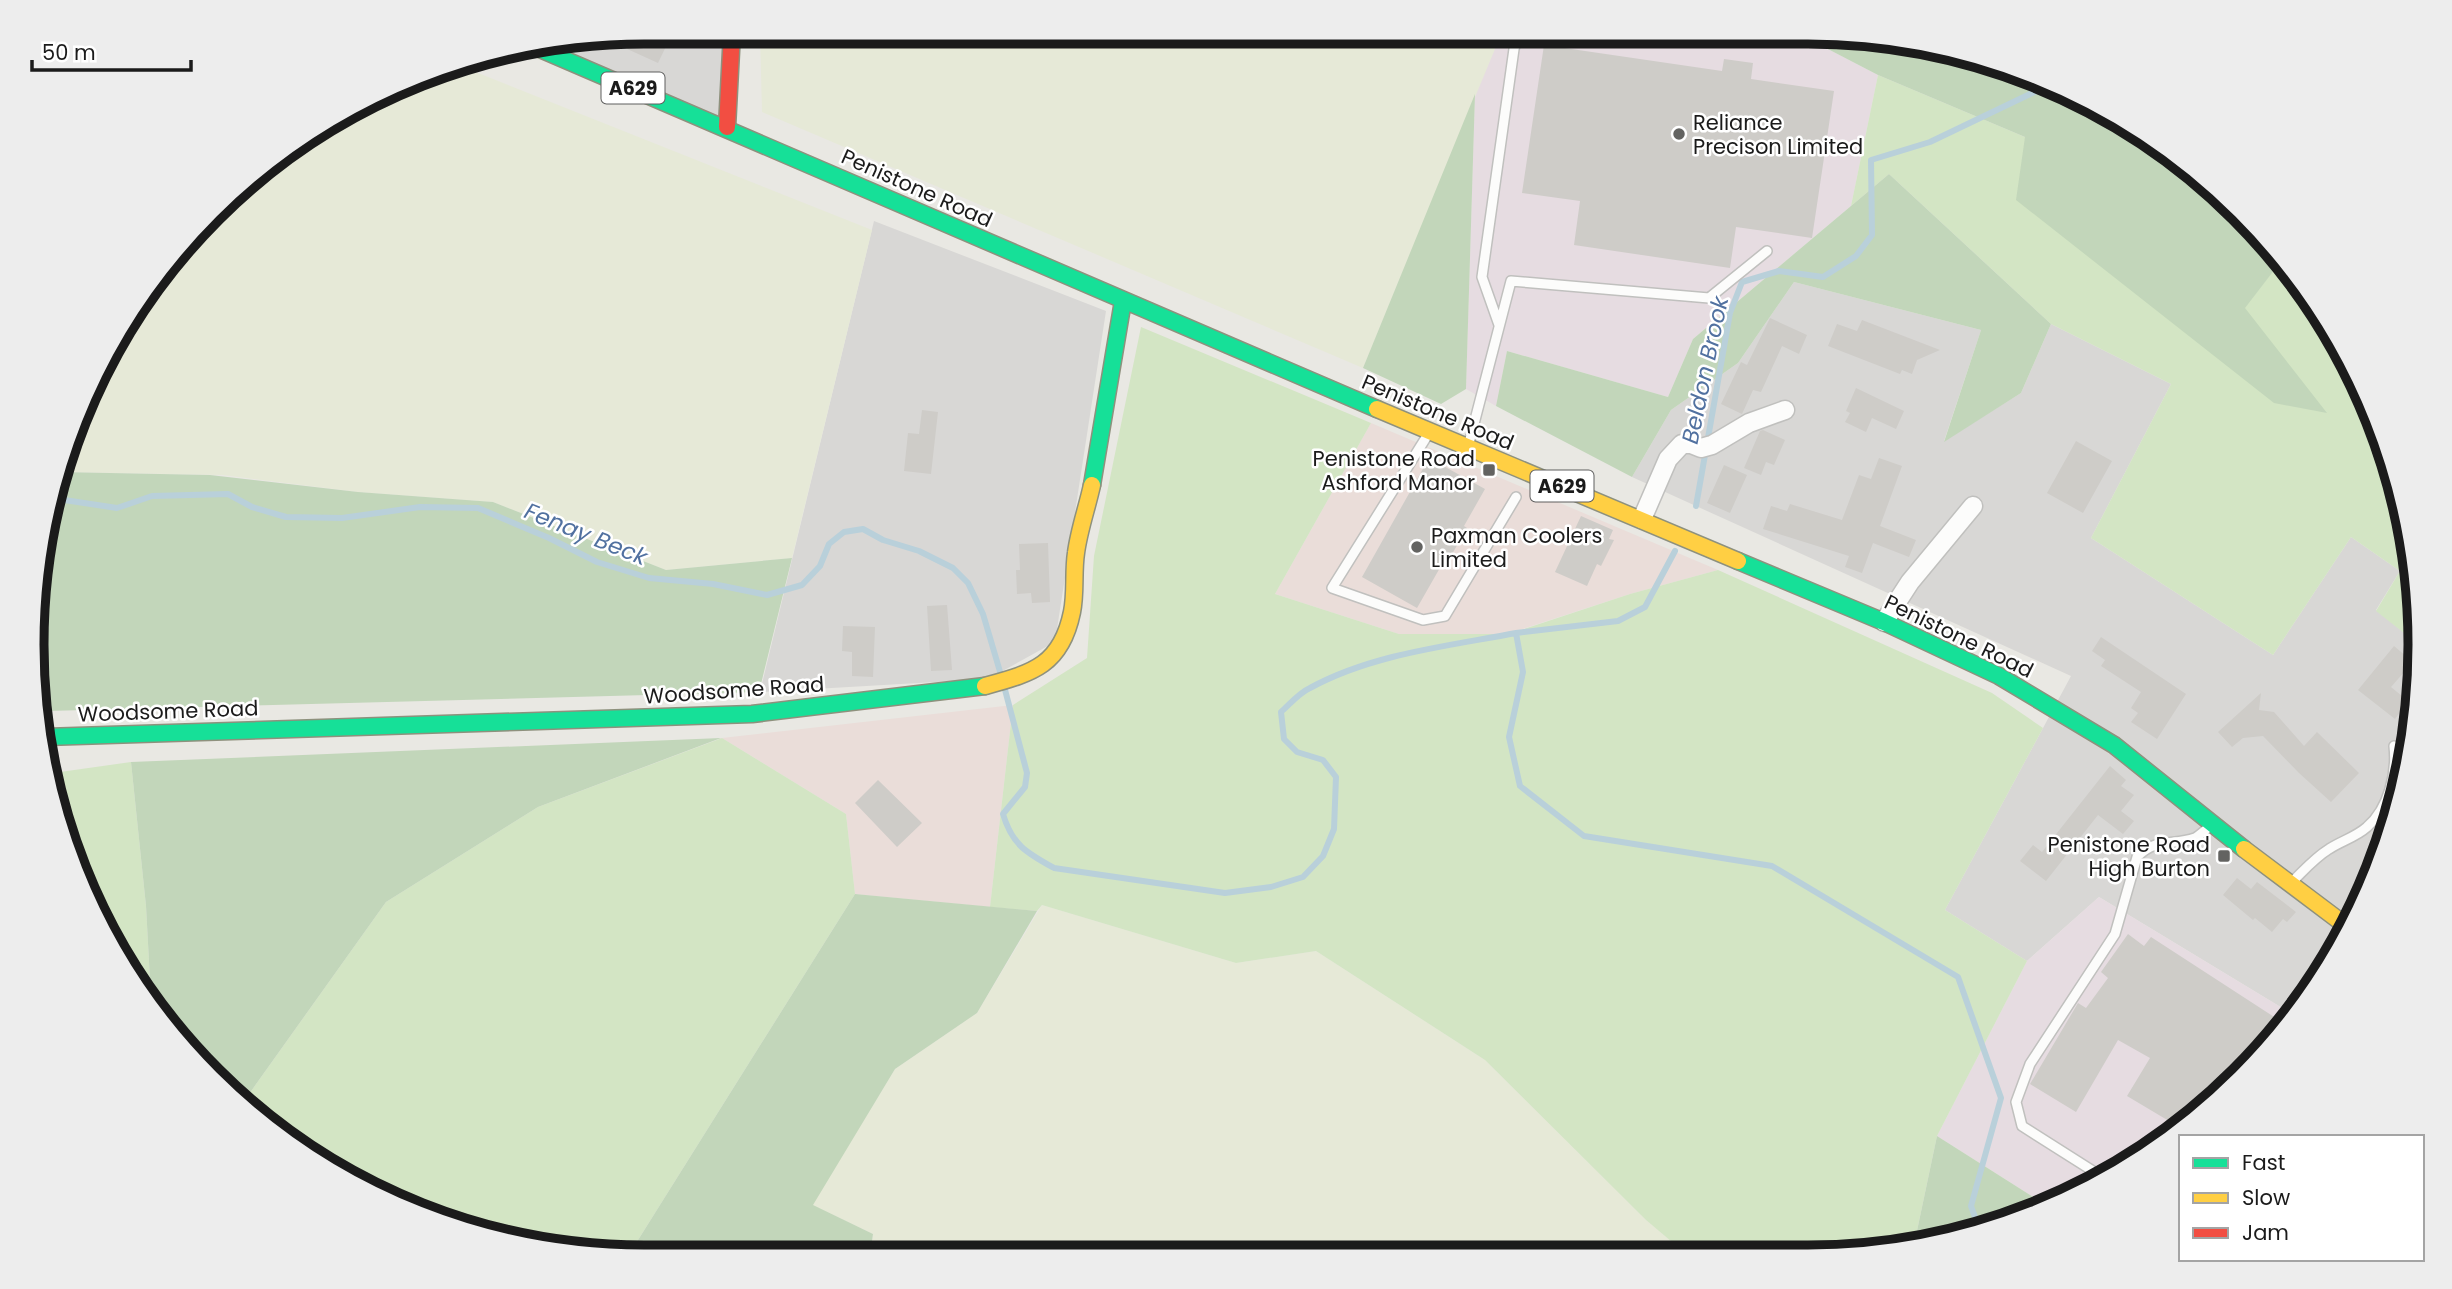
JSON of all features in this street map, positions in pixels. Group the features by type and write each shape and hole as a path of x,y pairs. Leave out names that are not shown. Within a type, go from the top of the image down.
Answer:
{"main road":[{"path":"727,127 731,44"},
{"name":"Penistone Road","path":"547,52 727,127 1467,448 1884,622 1999,676 2114,746 2340,921"},
{"name":"Woodsome Road","path":"51,737 752,713 981,687 1026,675 1049,660 1061,644 1072,612 1076,554 1093,480 1123,301"}],"street":[{"path":"1642,519 1668,459 1682,444 1707,447 1749,423 1785,410"},
{"path":"1884,622 1910,582 1973,506"}],"lane":[{"path":"1499,326 1482,277 1515,44"},
{"path":"1467,448 1511,281 1709,298 1766,251"},
{"path":"1430,432 1332,588 1423,620 1445,616 1516,497"},
{"path":"2290,884 2329,849 2368,827 2385,803 2390,788 2396,759 2393,746"},
{"path":"2094,1172 2022,1126 2016,1102 2031,1065 2115,934 2137,857 2145,849 2158,844 2196,838 2212,824"}],"shaded area":[{"path":"731,44 727,127 547,52 605,45"},
{"path":"1497,44 1819,44 1878,75 1851,206 1693,339 1668,397 1507,351 1496,406 1466,389 1475,94"},
{"path":"874,221 1106,311 1055,642 988,679 760,692"},
{"path":"1794,282 1981,330 1944,441 2021,393 2051,324 2171,384 2091,538 2273,655 2351,537 2400,571 2376,610 2408,636 2403,723 2388,800 2363,874 2346,910 2328,945 2284,1009 2099,897 2027,961 1945,910 2071,676 1632,477 1671,410 1738,363"},
{"path":"1371,423 1718,570 1630,594 1498,637 1399,634 1275,594"},
{"path":"1013,705 990,907 855,894 846,814 722,738"},
{"path":"2099,897 2284,1009 2232,1069 2173,1121 2108,1165 2038,1200 1937,1136 2027,961"}],"green space":[{"path":"760,44 1497,44 1363,368 762,112"},
{"path":"1819,44 1847,45 1925,55 2001,76 2037,89 2108,124 2173,168 2232,220 2275,268 2245,308 2327,413 2274,403 2016,200 2025,137 1878,75"},
{"path":"470,70 872,230 792,558 666,570 493,502 358,492 223,475 69,472 89,415 124,344 168,279 193,248 248,193 311,145 344,124 415,89"},
{"path":"1878,75 2025,137 2326,413 2244,308 2275,268 2328,344 2363,415 2376,451 2397,527 2407,605 2408,636 2376,611 2400,571 2351,537 2273,655 2091,538 2171,384 2051,324 1889,174 1851,206"},
{"path":"1475,94 1466,389 1441,404 1363,368"},
{"path":"1889,174 2051,324 2021,393 1944,442 1981,330 1794,282 1738,363 1671,410 1632,477 1496,406 1507,351 1668,397 1693,339"},
{"path":"1141,327 1371,423 1275,594 1399,634 1509,634 1630,594 1718,570 1992,693 2043,728 1945,910 2027,961 1937,1136 1916,1235 1847,1244 1676,1245 1646,1220 1485,1060 1316,951 1236,963 1042,905 1037,911 990,907 1013,705 1087,658 1094,556"},
{"path":"69,472 210,475 358,492 493,502 666,570 792,558 759,692 48,711 45,605 55,527 64,489"},
{"path":"721,738 538,807 386,902 248,1096 193,1041 148,983 146,906 131,762"},
{"path":"722,738 846,814 855,894 635,1245 605,1244 527,1234 489,1225 415,1200 344,1165 279,1121 248,1096 386,902 538,807"},
{"path":"131,762 146,906 148,983 124,945 89,874 57,772"},
{"path":"855,894 1037,911 977,1013 895,1069 813,1205 873,1234 871,1245 635,1245"},
{"path":"1042,905 1236,963 1316,951 1485,1060 1646,1220 1676,1245 871,1245 873,1234 812,1205 895,1069 977,1013"},
{"path":"1937,1136 2038,1200 1963,1225 1916,1235"}],"building":[{"path":"667,44 658,63 618,45"},
{"name":"Reliance Precison Limited","path":"1544,45 1722,71 1724,59 1753,63 1751,79 1834,91 1812,238 1736,227 1730,268 1574,245 1580,201 1522,193"},
{"path":"1770,318 1807,335 1799,354 1782,346 1761,392 1753,390 1742,414 1721,404 1741,362 1747,365"},
{"path":"1862,320 1940,350 1917,360 1912,374 1902,370 1900,374 1828,346 1837,324 1857,331"},
{"path":"1856,388 1904,411 1896,429 1872,418 1866,432 1845,422 1850,413 1846,411"},
{"path":"922,410 938,412 931,474 904,471 908,433 919,434"},
{"path":"1760,431 1785,440 1774,465 1766,462 1761,475 1744,468"},
{"path":"2076,441 2112,461 2083,513 2047,493"},
{"name":"Paxman Coolers Limited","path":"1429,458 1485,489 1464,526 1467,528 1417,608 1362,577"},
{"path":"1879,458 1902,466 1880,526 1916,540 1909,557 1873,543 1862,573 1845,567 1849,556 1763,529 1771,506 1787,511 1790,504 1842,520 1859,475 1871,479"},
{"path":"1724,465 1747,475 1730,513 1707,503"},
{"path":"1581,516 1613,530 1609,539 1614,540 1601,566 1597,564 1587,586 1555,572"},
{"path":"1048,543 1050,602 1032,603 1031,593 1017,594 1019,544"},
{"path":"947,605 952,670 931,671 927,606"},
{"path":"843,626 875,627 873,677 852,676 852,652 842,651"},
{"path":"2101,637 2186,694 2157,739 2131,722 2138,713 2131,708 2141,692 2101,666 2105,660 2092,651"},
{"path":"2394,646 2408,658 2407,668 2391,687 2405,699 2405,705 2395,719 2358,690"},
{"path":"2261,693 2259,710 2274,712 2304,746 2317,732 2359,773 2331,802 2263,736 2243,738 2232,747 2218,732"},
{"path":"2110,766 2126,780 2121,786 2134,795 2121,811 2134,821 2123,834 2098,815 2046,881 2020,861 2033,845 2042,852"},
{"path":"878,780 922,823 897,847 855,803"},
{"path":"2237,878 2251,889 2257,882 2296,912 2287,922 2283,919 2272,932 2223,895"},
{"path":"2128,934 2144,946 2151,937 2277,1019 2232,1069 2171,1122 2127,1096 2150,1058 2118,1040 2076,1112 2030,1084 2078,1003 2086,1008 2108,978 2101,972"}],"waterway":[{"name":"Beldon Brook","path":"1696,506 1730,313 1742,282 1779,271 1823,277 1856,256 1872,235 1871,160 1930,142 2039,90"},
{"name":"Fenay Beck","path":"61,500 117,508 152,496 228,494 252,507 286,517 342,518 420,507 478,508 597,562 649,578 713,584 767,595 802,585 820,566 829,544 844,532 863,529 883,540 919,551 953,568 968,583 983,614 1001,675"},
{"name":"Beldon Brook","path":"1516,633 1618,621 1645,607 1675,551"},
{"path":"1004,686 1027,773 1025,787 1003,814 1011,833 1022,847 1054,868 1225,893 1271,887 1303,877 1323,856 1334,829 1336,777 1323,760 1297,752 1284,739 1281,712 1295,699 1306,690 1334,676 1384,659 1516,633 1523,672 1509,737 1520,786 1584,836 1772,866 1958,977 2001,1098 1971,1206 1976,1221"}],"traffic: fast":[{"path":"547,52 1377,409"},
{"path":"1092,485 1123,301"},
{"path":"1738,561 1884,622 1999,676 2114,745 2244,849"},
{"path":"51,737 752,714 985,686"}],"traffic: slow":[{"path":"1377,409 1738,561"},
{"path":"985,686 1030,671 1052,656 1060,645 1072,612 1077,544 1092,485"},
{"path":"2244,849 2340,921"}],"traffic: jam":[{"path":"727,127 731,44"}],"place":[{"name":"Reliance Precison Limited","path":"1679,134"},
{"name":"Penistone Road Ashford Manor","path":"1489,470"},
{"name":"Paxman Coolers Limited","path":"1417,547"},
{"name":"Penistone Road High Burton","path":"2224,856"}]}
